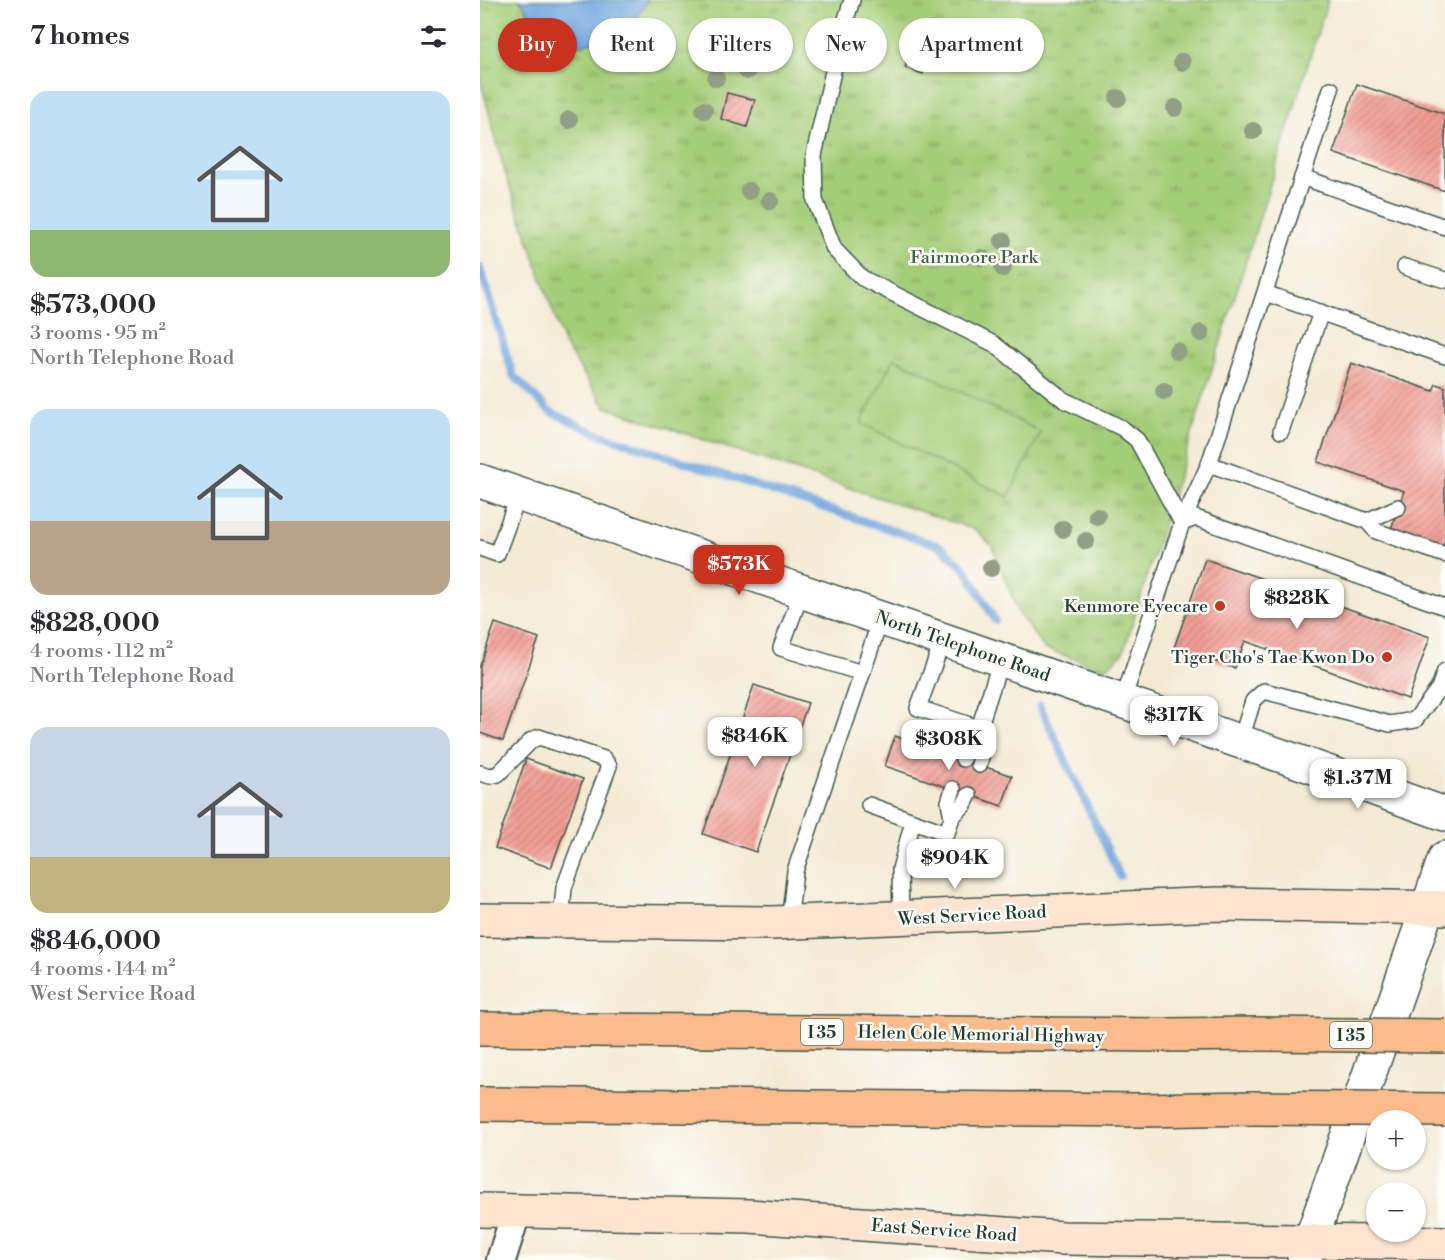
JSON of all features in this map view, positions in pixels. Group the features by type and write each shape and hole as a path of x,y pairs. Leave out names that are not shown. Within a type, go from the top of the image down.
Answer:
{"highway":[{"name":"Helen Cole Memorial Highway","path":"480,1029 1445,1036"},
{"path":"480,1104 1143,1110 1253,1108 1445,1110"}],"main road":[{"name":"West Service Road","path":"480,920 789,923 1219,904 1437,908"},
{"name":"East Service Road","path":"480,1210 749,1216 1063,1238 1307,1251 1445,1243"}],"street":[{"name":"North Telephone Road","path":"480,481 1122,703 1240,741 1445,814"},
{"path":"1307,1251 1437,908 1445,858"},
{"path":"501,1260 517,1210"}],"lane":[{"path":"852,0 842,32 814,155 815,201 834,249 862,279 994,344 1064,400 1122,428 1137,440 1182,523"},
{"path":"1122,703 1182,523 1209,464 1331,89"},
{"path":"1302,177 1445,227"},
{"path":"1405,267 1445,280"},
{"path":"1265,293 1445,356"},
{"path":"1281,431 1321,312"},
{"path":"1209,464 1367,521 1376,531 1445,555"},
{"path":"480,548 497,554 519,494"},
{"path":"1367,521 1398,507"},
{"path":"1182,523 1196,518 1445,608"},
{"path":"801,591 781,648 862,673"},
{"path":"789,923 795,871 880,618"},
{"path":"943,640 918,708 977,735"},
{"path":"963,759 977,735 1007,662"},
{"path":"1240,741 1253,701 1264,691 1390,724 1415,720 1442,689 1445,671"},
{"path":"977,735 981,757 979,765"},
{"path":"480,773 490,776 498,774 532,740 539,737 604,759 609,766 564,888 561,921"},
{"path":"869,806 947,833 952,818 950,802 953,789"},
{"path":"952,818 964,806 969,795"},
{"path":"901,919 900,869 912,821"}],"green space":[{"name":"Fairmoore Park","path":"480,0 1328,0 1123,653 1105,669 1045,649 1019,614 992,546 976,530 605,407 564,344 505,173 480,79"},
{"path":"894,358 1041,432 1008,497 861,423"}],"water":[{"path":"520,0 648,0 637,18 589,18 589,43 581,46 577,44 577,18 532,18"}],"building":[{"path":"1357,84 1445,114 1445,191 1333,153"},
{"path":"727,93 755,100 747,127 721,119"},
{"path":"1351,363 1433,391 1436,384 1445,387 1445,540 1443,546 1391,529 1404,491 1318,462"},
{"path":"1205,559 1430,637 1408,699 1245,641 1235,668 1174,648"},
{"path":"495,623 539,638 503,741 480,733 480,666"},
{"path":"754,685 808,703 756,852 703,834"},
{"path":"895,736 1012,776 1002,806 885,766"},
{"path":"526,759 583,779 551,868 495,848"}],"waterway":[{"path":"480,268 513,375 549,411 596,433 940,546 966,570 995,620"},
{"path":"1040,706 1120,876"}],"place":[{"name":"Kenmore Eyecare","path":"1220,606"},
{"name":"Tiger Cho's Tae Kwon Do","path":"1387,657"}]}
